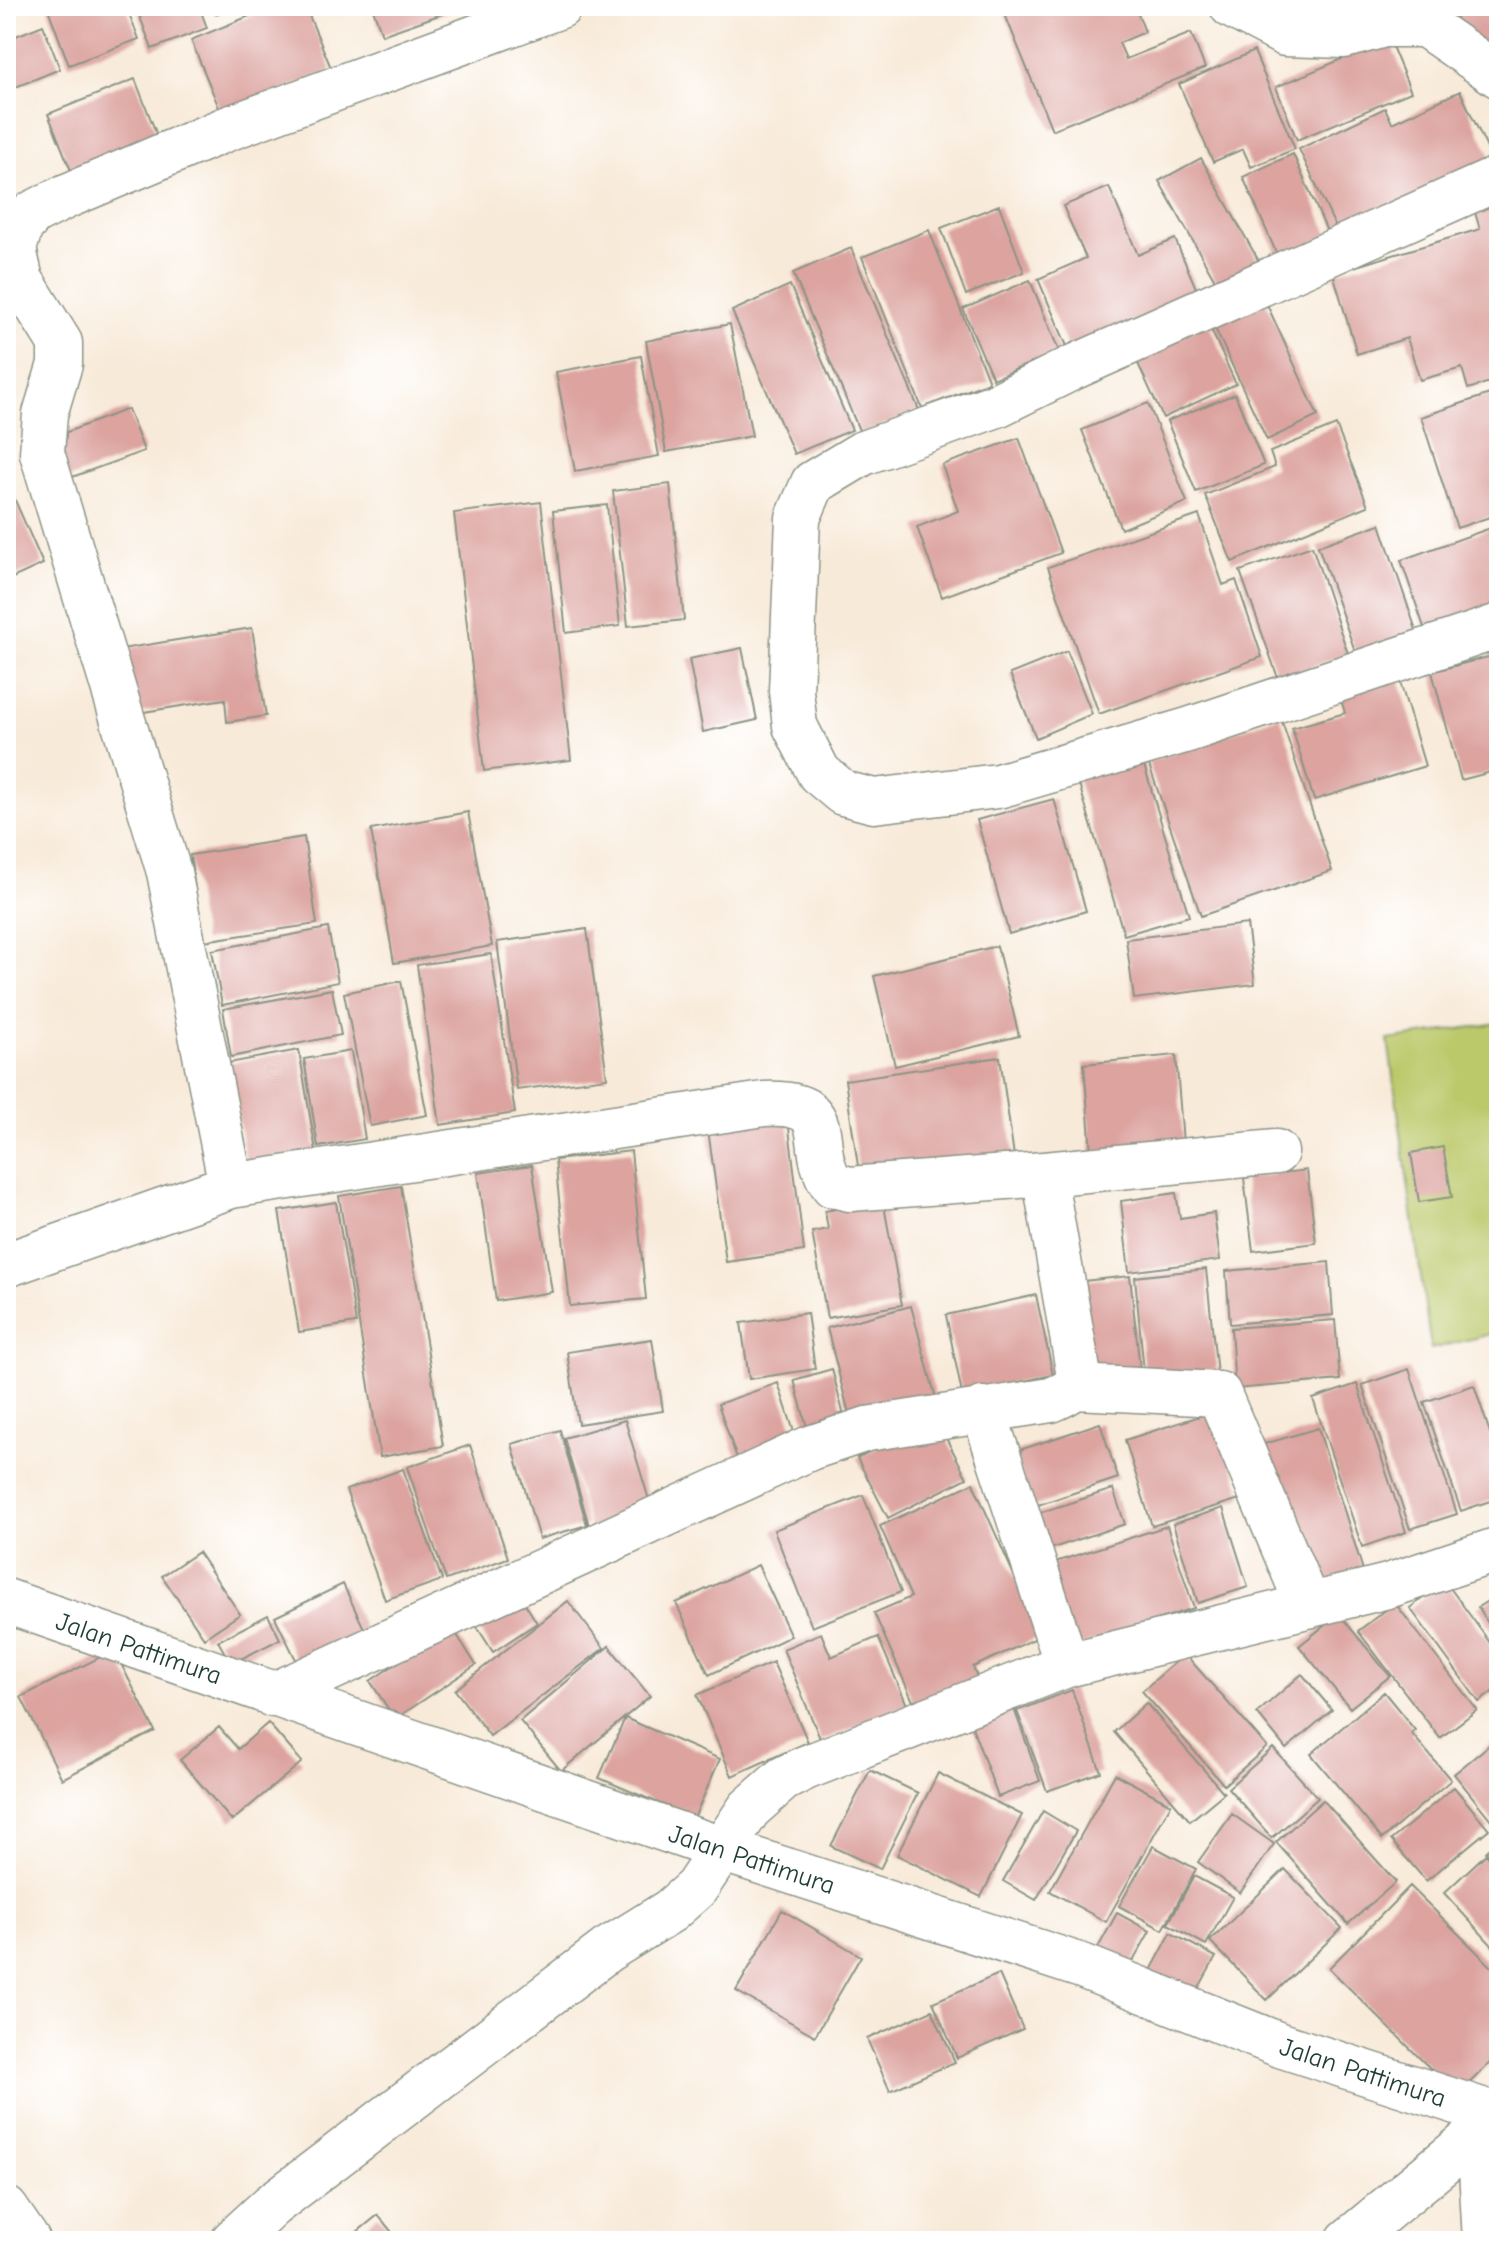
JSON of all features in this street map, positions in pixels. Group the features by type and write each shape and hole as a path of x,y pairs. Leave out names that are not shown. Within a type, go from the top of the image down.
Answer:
{"street":[{"path":"231,1186 169,872 42,453 45,414 60,364 60,343 21,280 14,249 21,226 33,213 67,196 224,130 560,6"},
{"path":"1232,6 1285,34 1344,36 1384,25 1425,25 1499,76"},
{"path":"1499,178 1072,368 997,405 863,453 813,483 798,518 791,691 795,726 819,773 843,793 874,801 998,786 1188,730 1499,626"},
{"path":"6,1265 231,1186 764,1104 788,1103 805,1110 818,1128 825,1172 833,1185 850,1189 1276,1152"},
{"path":"1044,1174 1079,1376 1076,1387"},
{"path":"273,1695 810,1448 867,1429 1051,1400 1076,1387 1219,1394 1308,1606"},
{"path":"983,1409 1067,1665"},
{"path":"233,2241 272,2205 607,1950 670,1911 696,1888 749,1809 783,1779 1067,1665 1388,1586 1499,1549"},
{"name":"Jalan Pattimura","path":"9,1606 724,1850 1082,1966 1280,2045 1492,2120"},
{"path":"1348,2241 1492,2120"},
{"path":"1485,2241 1492,2120"},
{"path":"6,2209 28,2241"}],"green space":[{"path":"1499,1023 1499,1332 1431,1349 1388,1040"}],"building":[{"path":"47,6 126,6 139,39 69,65"},
{"path":"136,6 199,6 207,28 152,49"},
{"path":"213,6 237,6 237,7 215,14"},
{"path":"274,6 305,6 332,70 222,115 191,40"},
{"path":"372,6 465,6 382,35"},
{"path":"1019,6 1135,6 1145,32 1119,43 1126,59 1191,33 1205,68 1052,130 1004,12"},
{"path":"1326,6 1405,6 1338,35"},
{"path":"1467,6 1499,6 1499,66 1452,21"},
{"path":"43,25 60,69 6,91 6,40"},
{"path":"1389,39 1411,92 1297,140 1276,87"},
{"path":"1254,51 1295,149 1251,167 1243,149 1213,162 1179,84"},
{"path":"135,79 160,143 74,178 48,114"},
{"path":"1460,91 1496,167 1342,241 1299,149 1385,108 1392,123"},
{"path":"1293,154 1329,236 1279,259 1243,177"},
{"path":"1201,158 1261,265 1220,289 1159,181"},
{"path":"1109,187 1138,255 1175,239 1199,295 1069,351 1038,279 1086,258 1063,206"},
{"path":"1499,195 1499,379 1468,389 1462,368 1420,380 1407,338 1357,354 1333,273 1480,229 1472,203"},
{"path":"999,205 1024,272 966,295 941,228"},
{"path":"929,230 989,382 922,408 862,257"},
{"path":"851,248 919,410 861,435 793,273"},
{"path":"1030,280 1059,351 993,379 963,309"},
{"path":"790,285 852,430 794,454 732,311"},
{"path":"1264,298 1318,416 1267,440 1212,322"},
{"path":"1208,323 1236,384 1163,418 1135,357"},
{"path":"730,324 752,436 666,452 646,341"},
{"path":"641,356 659,456 575,471 556,372"},
{"path":"1499,391 1499,514 1457,528 1421,417"},
{"path":"1235,394 1264,465 1196,492 1167,421"},
{"path":"1148,403 1187,502 1121,529 1082,430"},
{"path":"128,409 144,451 64,480 48,439"},
{"path":"1336,425 1368,506 1232,562 1205,495 1275,467 1270,452"},
{"path":"1019,438 1061,553 942,597 917,527 958,511 942,465"},
{"path":"670,484 684,620 628,626 613,491"},
{"path":"11,491 43,564 6,581 6,493"},
{"path":"541,502 571,760 484,771 454,513"},
{"path":"607,505 620,626 566,633 553,511"},
{"path":"1199,515 1223,585 1236,580 1262,657 1099,714 1048,567"},
{"path":"1380,524 1417,633 1356,654 1318,546"},
{"path":"1499,525 1499,611 1427,636 1401,560"},
{"path":"1312,546 1348,654 1278,678 1240,571"},
{"path":"252,628 266,716 227,722 225,699 131,714 121,649"},
{"path":"742,648 757,720 703,732 689,659"},
{"path":"1067,651 1092,714 1036,738 1010,674"},
{"path":"1499,654 1499,770 1461,780 1432,672"},
{"path":"1396,668 1425,766 1314,800 1292,728 1345,713 1337,686"},
{"path":"1280,716 1332,871 1201,916 1148,762"},
{"path":"1141,755 1189,916 1124,935 1076,774"},
{"path":"1054,799 1086,911 1009,934 977,820"},
{"path":"468,812 492,946 394,963 371,830"},
{"path":"304,837 317,924 203,941 190,855"},
{"path":"1247,924 1255,984 1134,999 1126,939"},
{"path":"328,928 338,982 222,1005 212,950"},
{"path":"587,929 607,1078 517,1090 497,942"},
{"path":"997,946 1019,1036 895,1066 874,976"},
{"path":"491,954 515,1113 440,1125 417,965"},
{"path":"401,981 427,1115 370,1126 344,993"},
{"path":"332,989 341,1035 231,1057 223,1009"},
{"path":"299,1050 317,1158 247,1171 229,1063"},
{"path":"351,1051 365,1139 318,1147 304,1059"},
{"path":"1176,1055 1183,1143 1091,1152 1084,1064"},
{"path":"1000,1057 1014,1156 860,1179 845,1080"},
{"path":"787,1112 804,1251 726,1262 707,1122"},
{"path":"1443,1147 1452,1197 1419,1202 1411,1153"},
{"path":"631,1151 646,1299 570,1306 555,1160"},
{"path":"532,1165 552,1292 496,1301 478,1173"},
{"path":"1307,1170 1316,1243 1253,1251 1244,1178"},
{"path":"401,1186 443,1446 380,1457 339,1196"},
{"path":"1176,1193 1180,1218 1214,1213 1220,1260 1129,1272 1121,1201"},
{"path":"883,1200 902,1305 827,1318 812,1232 828,1229 825,1211"},
{"path":"336,1202 356,1323 299,1332 279,1211"},
{"path":"1329,1262 1333,1315 1230,1324 1226,1271"},
{"path":"1206,1269 1217,1374 1145,1383 1135,1277"},
{"path":"1130,1276 1140,1370 1084,1377 1074,1282"},
{"path":"1036,1295 1053,1375 962,1394 946,1315"},
{"path":"911,1306 937,1402 852,1425 827,1328"},
{"path":"807,1313 815,1369 749,1379 741,1323"},
{"path":"1335,1320 1340,1380 1235,1389 1231,1328"},
{"path":"652,1339 663,1411 578,1424 567,1352"},
{"path":"832,1369 847,1428 810,1438 794,1380"},
{"path":"1409,1369 1457,1514 1410,1529 1362,1385"},
{"path":"778,1383 800,1450 741,1470 718,1404"},
{"path":"1357,1384 1406,1532 1362,1547 1313,1399"},
{"path":"1474,1385 1499,1460 1499,1498 1461,1511 1424,1402"},
{"path":"1216,1411 1243,1498 1152,1526 1125,1440"},
{"path":"935,1417 967,1478 888,1518 857,1458"},
{"path":"625,1420 652,1510 590,1529 564,1438"},
{"path":"1100,1423 1118,1478 1032,1507 1014,1452"},
{"path":"1318,1428 1363,1570 1306,1589 1261,1445"},
{"path":"560,1430 587,1525 539,1539 512,1444"},
{"path":"470,1445 508,1558 446,1580 407,1467"},
{"path":"403,1469 442,1580 385,1600 346,1490"},
{"path":"973,1483 1041,1636 973,1667 981,1687 919,1715 874,1613 911,1597 880,1526"},
{"path":"1113,1489 1125,1524 1047,1550 1036,1514"},
{"path":"863,1495 901,1592 812,1627 774,1530"},
{"path":"1223,1508 1248,1587 1198,1603 1173,1524"},
{"path":"1167,1526 1194,1608 1066,1650 1040,1567"},
{"path":"198,1552 240,1614 204,1638 162,1576"},
{"path":"758,1565 791,1636 709,1675 676,1603"},
{"path":"1445,1581 1499,1655 1499,1687 1479,1702 1410,1608"},
{"path":"343,1584 369,1639 301,1670 275,1617"},
{"path":"1499,1594 1499,1641 1478,1607"},
{"path":"521,1597 537,1623 493,1652 476,1625"},
{"path":"568,1601 604,1648 490,1736 455,1690"},
{"path":"1395,1603 1477,1710 1440,1738 1358,1631"},
{"path":"1339,1614 1390,1676 1350,1708 1299,1646"},
{"path":"268,1615 280,1639 231,1664 218,1641"},
{"path":"452,1627 476,1665 395,1719 370,1681"},
{"path":"821,1633 831,1657 878,1637 907,1705 821,1741 783,1649"},
{"path":"609,1646 650,1696 561,1771 520,1721"},
{"path":"114,1650 155,1731 62,1779 21,1697"},
{"path":"1185,1654 1267,1747 1224,1785 1142,1691"},
{"path":"773,1662 808,1742 732,1776 697,1695"},
{"path":"1302,1674 1332,1710 1286,1749 1257,1713"},
{"path":"1072,1690 1101,1772 1047,1791 1017,1711"},
{"path":"1384,1692 1415,1730 1411,1733 1451,1780 1382,1839 1311,1754"},
{"path":"1146,1703 1224,1793 1190,1821 1114,1732"},
{"path":"1013,1706 1040,1781 998,1797 970,1721"},
{"path":"625,1718 720,1759 694,1818 599,1778"},
{"path":"268,1723 302,1762 232,1821 180,1760 219,1727 238,1749"},
{"path":"1499,1737 1499,1830 1454,1774"},
{"path":"1273,1748 1318,1798 1272,1838 1228,1788"},
{"path":"870,1770 918,1793 880,1869 831,1846"},
{"path":"938,1773 1022,1815 981,1897 897,1855"},
{"path":"1115,1774 1171,1804 1106,1922 1050,1891"},
{"path":"1454,1787 1489,1829 1426,1881 1391,1840"},
{"path":"1323,1800 1396,1882 1348,1924 1276,1842"},
{"path":"1043,1811 1076,1831 1036,1900 1003,1881"},
{"path":"1232,1814 1274,1844 1240,1893 1198,1862"},
{"path":"1499,1839 1499,1864 1486,1852"},
{"path":"1153,1846 1196,1869 1163,1930 1119,1906"},
{"path":"1486,1854 1499,1868 1499,1953 1444,1893"},
{"path":"1285,1869 1342,1928 1267,2000 1210,1941"},
{"path":"1194,1876 1233,1897 1206,1945 1168,1924"},
{"path":"1410,1886 1499,1974 1499,2054 1457,2095 1329,1968"},
{"path":"782,1910 861,1956 815,2036 736,1991"},
{"path":"1117,1913 1150,1931 1126,1974 1093,1957"},
{"path":"1171,1933 1216,1957 1192,2000 1148,1976"},
{"path":"999,1974 1023,2029 957,2058 933,2002"},
{"path":"932,2010 955,2062 890,2091 867,2039"},
{"path":"378,2215 399,2241 346,2241"}]}
